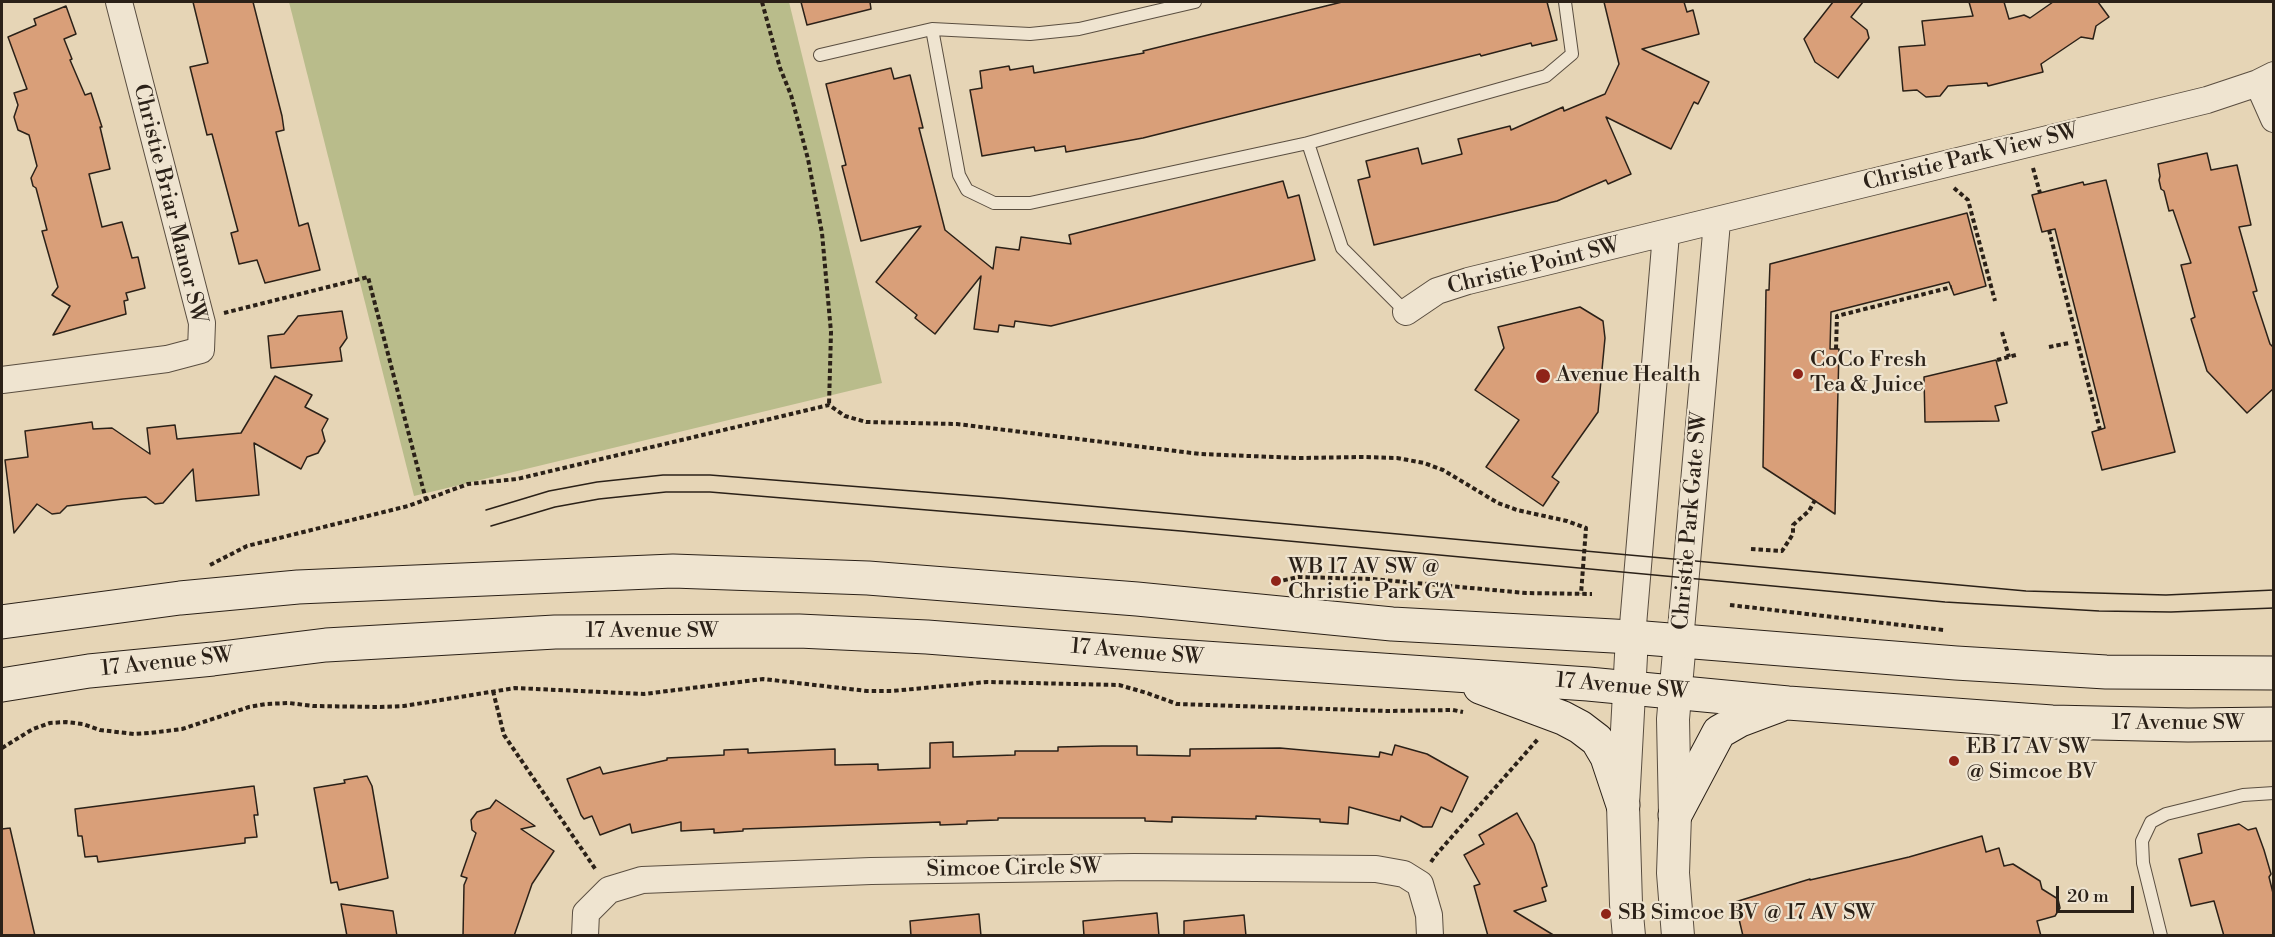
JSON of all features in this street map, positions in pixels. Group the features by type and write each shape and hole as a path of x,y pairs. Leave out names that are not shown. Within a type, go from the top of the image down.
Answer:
{"main road":[{"path":"2,622 180,598 298,587 673,571 868,578 1392,624 1632,637 1933,661 2106,672 2274,673"},
{"name":"17 Avenue SW","path":"2,685 89,671 326,645 555,632 799,631 927,636 1160,655 1630,687 1788,703 2052,722 2274,724"},
{"path":"1447,675 1563,718 1580,727 1597,740 1607,757 1623,806"},
{"path":"1675,814 1719,732 1740,720 1788,703"}],"street":[{"name":"Christie Briar Manor SW","path":"2,380 167,359 201,350 202,323 119,2"},
{"path":"2266,79 2274,119"},
{"name":"Christie Park View SW","path":"1666,234 2207,100 2266,79"},
{"name":"Christie Park Gate SW","path":"1680,641 1717,222"},
{"path":"1629,936 1623,806 1632,637 1666,234"},
{"name":"Christie Point SW","path":"1406,312 1437,291 1468,281 1666,234"},
{"path":"1678,936 1674,873 1673,719 1680,641"},
{"name":"Simcoe Circle SW","path":"585,936 586,913 609,890 642,880 871,871 1134,867 1376,869 1404,874 1420,884"},
{"path":"1420,884 1428,915 1430,936"}],"lane":[{"path":"820,55 932,29 1030,34 1078,29 1195,2"},
{"path":"932,29 959,175 967,190 994,203 1030,202 1308,143 1546,76 1572,54 1565,2"},
{"path":"1308,143 1342,248 1406,312"},
{"path":"2161,936 2143,863 2142,841 2151,822 2166,814 2243,795 2274,793"}],"path":[{"path":"762,2 808,159 822,233 831,332 829,405"},
{"path":"2033,168 2040,193"},
{"path":"1953,187 1968,200 1986,279 1995,301"},
{"path":"2049,230 2100,430"},
{"path":"202,323 231,310 368,277 426,500"},
{"path":"1836,349 1837,316 1952,287"},
{"path":"2002,332 2009,357"},
{"path":"2049,347 2069,343"},
{"path":"1997,360 2016,355"},
{"path":"206,566 247,546 408,506 468,484 517,478 829,405"},
{"path":"829,405 845,417 866,422 957,424 1200,454 1299,458 1363,457 1424,463 1443,470 1498,502 1517,510 1567,521 1586,528 1581,594"},
{"path":"1751,549 1782,551 1793,534 1793,525 1809,511 1815,500"},
{"path":"1270,583 1298,577 1361,579 1526,593 1592,594"},
{"path":"1730,604 1955,632"},
{"path":"2,748 33,729 50,723 84,724 100,730 134,734 182,729 266,704 404,706 493,691 534,688 654,694 763,679 867,691 892,691 987,682 1094,684 1119,686 1177,704 1389,711 1453,710 1473,714"},
{"path":"493,691 504,735 609,890"},
{"path":"1420,884 1435,856 1546,731"}],"green space":[{"path":"289,2 789,2 882,383 414,496"}],"building":[{"path":"193,2 253,2 282,116 284,130 276,132 299,226 308,223 320,270 265,283 257,260 239,264 231,233 238,231 212,134 207,135 190,67 208,63"},
{"path":"801,2 870,2 871,9 807,25"},
{"path":"1342,2 1547,2 1557,40 1532,46 1531,43 1481,56 1480,54 1143,138 1066,152 1065,146 1035,151 1034,147 982,156 970,90 982,88 980,71 1009,66 1010,70 1033,66 1034,73 1144,53 1143,51"},
{"path":"1604,2 1684,2 1687,12 1693,10 1699,34 1642,49 1709,82 1698,104 1694,102 1671,149 1606,117 1631,174 1608,184 1606,180 1557,201 1374,245 1358,180 1370,177 1366,161 1418,148 1422,164 1462,154 1458,139 1510,126 1511,130 1563,107 1564,111 1605,94 1619,64"},
{"path":"1833,2 1863,2 1851,17 1867,30 1869,38 1838,78 1815,62 1804,39"},
{"path":"1969,2 2004,2 2009,19 2024,15 2030,18 2053,2 2098,2 2109,17 2096,26 2093,39 2081,37 2041,64 2043,72 1988,86 1987,83 1948,86 1940,96 1926,97 1917,90 1903,91 1899,47 1925,45 1922,21 1973,16"},
{"path":"66,6 76,34 64,39 85,95 91,93 102,127 100,127 110,169 89,174 102,227 122,222 132,258 138,257 145,288 126,293 128,300 124,301 126,314 53,335 70,306 52,295 58,287 42,231 47,230 36,188 31,178 37,166 29,135 18,130 14,117 18,105 14,93 27,89 8,37 36,25 34,19"},
{"path":"891,68 894,79 910,75 923,128 919,128 945,230 993,269 996,247 1019,250 1021,237 1071,244 1069,235 1283,181 1288,198 1299,195 1315,260 1051,326 1015,321 1014,327 999,325 998,332 974,329 981,276 935,334 915,318 917,315 876,282 921,226 861,241 842,166 846,165 826,84"},
{"path":"2207,153 2211,170 2237,165 2251,225 2239,227 2257,291 2253,292 2270,344 2274,348 2274,388 2247,413 2207,371 2191,319 2195,317 2181,265 2191,263 2173,210 2169,211 2159,180 2158,164"},
{"path":"2106,180 2175,452 2102,470 2092,432 2105,428 2055,229 2042,232 2032,195 2083,182 2084,185"},
{"path":"1967,213 1986,286 1954,295 1949,282 1831,312 1830,349 1839,349 1835,514 1763,467 1766,290 1769,290 1770,264"},
{"name":"Avenue Health","path":"1580,307 1603,321 1605,338 1598,412 1552,477 1559,482 1543,506 1486,467 1519,420 1475,390 1504,348 1498,327"},
{"path":"342,311 347,338 340,348 342,361 271,368 268,336 284,334 298,316"},
{"path":"1996,360 2007,403 1995,406 1999,421 1925,422 1924,377"},
{"path":"275,376 312,395 305,407 328,419 322,430 325,441 318,453 307,457 301,469 254,443 259,495 196,501 193,469 163,503 155,504 146,497 123,499 67,506 60,513 52,514 37,504 14,533 5,460 28,457 25,431 92,422 93,429 112,428 150,454 147,428 175,425 177,439 241,433"},
{"path":"953,742 953,757 1015,755 1015,751 1058,751 1058,747 1137,746 1137,755 1190,756 1190,749 1280,748 1379,757 1380,752 1392,755 1395,745 1427,754 1468,777 1452,812 1441,807 1432,827 1423,827 1401,816 1400,821 1349,807 1348,824 1320,822 1320,819 1256,816 1256,819 1172,817 1172,822 1145,821 1145,818 998,818 998,820 967,821 967,824 940,825 940,822 827,826 743,829 743,831 714,833 714,829 681,831 681,822 632,833 630,824 600,835 592,816 584,819 581,815 567,779 600,767 603,774 667,760 667,758 724,755 724,750 748,749 748,753 835,749 835,765 878,764 878,770 930,768 930,743"},
{"path":"367,776 372,786 388,878 339,890 337,882 331,883 314,788 345,783 344,780"},
{"path":"254,786 258,815 254,815 257,837 245,838 245,843 98,862 97,856 85,857 82,836 78,836 75,809"},
{"path":"496,800 535,826 521,829 554,851 532,884 514,936 463,936 464,885 467,878 461,876 476,833 472,830 471,820 477,812 490,808"},
{"path":"1517,813 1534,844 1547,886 1542,888 1546,901 1514,911 1555,936 1488,936 1474,886 1480,884 1464,855 1484,844 1479,835"},
{"path":"2239,824 2248,830 2256,828 2264,850 2271,874 2269,877 2274,897 2274,936 2224,936 2214,901 2191,906 2179,859 2202,853 2198,834"},
{"path":"10,828 35,936 2,936 2,829"},
{"path":"1982,836 1986,852 1999,848 2004,866 2013,864 2040,881 2042,889 2058,899 2060,908 2055,916 2037,921 2041,936 1743,936 1735,902 1810,879 1909,857"},
{"path":"341,904 393,911 397,936 347,936"},
{"path":"1157,913 1159,936 1084,936 1083,921"},
{"path":"979,914 981,936 911,936 910,921"},
{"path":"1244,915 1246,936 1184,936 1184,921"}],"tram line":[{"path":"486,510 549,491 597,482 663,475 710,475 1001,498 2026,591 2166,595 2274,590"},
{"path":"491,526 555,507 599,499 666,492 710,492 1181,531 1945,602 2099,611 2171,612 2274,608"}],"place":[{"name":"CoCo Fresh Tea & Juice","path":"1798,374"},
{"name":"Avenue Health","path":"1543,376"},
{"name":"WB 17 AV SW @ Christie Park GA","path":"1276,581"},
{"name":"EB 17 AV SW @ Simcoe BV","path":"1954,761"},
{"name":"SB Simcoe BV @ 17 AV SW","path":"1606,914"}]}
